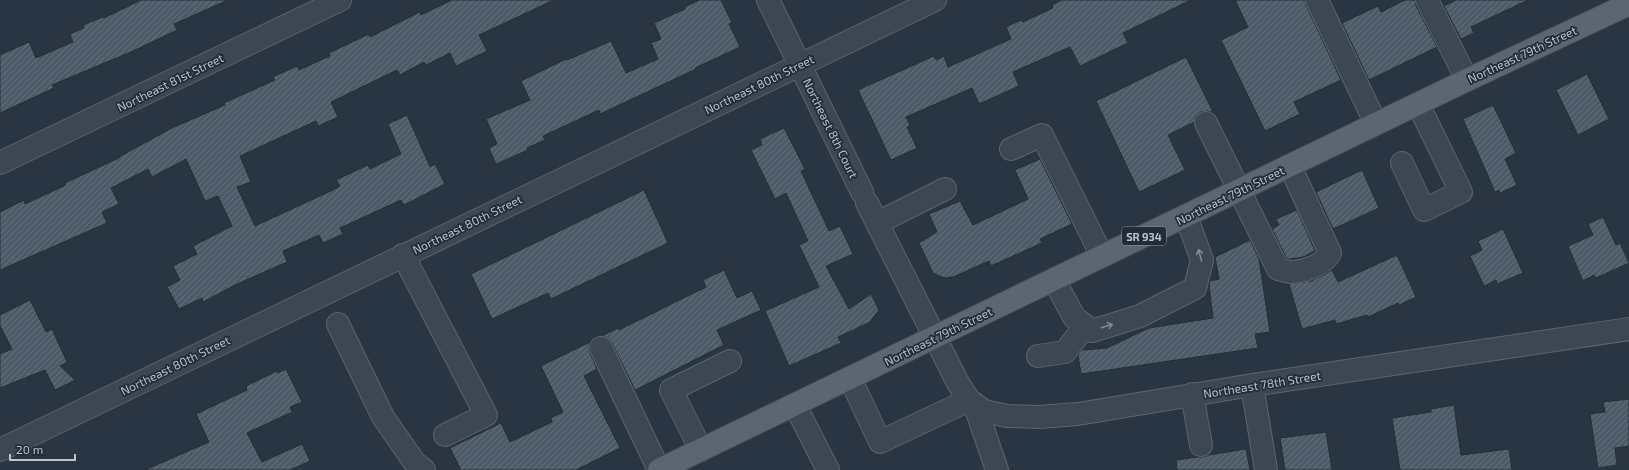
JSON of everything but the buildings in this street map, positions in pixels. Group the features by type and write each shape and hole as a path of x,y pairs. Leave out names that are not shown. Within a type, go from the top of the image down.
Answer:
{"main road":[{"name":"Northeast 79th Street","path":"659,470 1467,80 1629,4"}],"street":[{"name":"Northeast 81st Street","path":"0,163 340,0"},
{"name":"Northeast 8th Court","path":"768,0 864,198 935,338"},
{"name":"Northeast 80th Street","path":"0,450 935,0"},
{"path":"1317,0 1376,124"},
{"path":"1427,0 1467,80"},
{"path":"1402,163 1424,210 1460,192 1418,104"},
{"path":"1206,123 1278,268 1290,272 1316,266 1327,259 1330,254 1290,166"},
{"path":"1012,149 1042,135 1102,256"},
{"path":"877,223 945,189"},
{"path":"1054,280 1074,317 1092,331 1140,316 1195,288 1202,260 1186,216"},
{"path":"403,255 486,416 445,435"},
{"path":"338,324 383,417 415,464 424,470"},
{"path":"1038,356 1065,352 1085,326"},
{"name":"Northeast 78th Street","path":"972,403 993,414 1018,417 1078,414 1252,384 1629,329"},
{"path":"935,338 958,383 972,403 997,470"},
{"path":"601,348 659,470"},
{"path":"701,450 671,390 730,361"},
{"path":"850,378 880,442 972,403"},
{"path":"1252,384 1266,470"},
{"path":"1192,394 1201,445"},
{"path":"795,405 828,470"}]}
